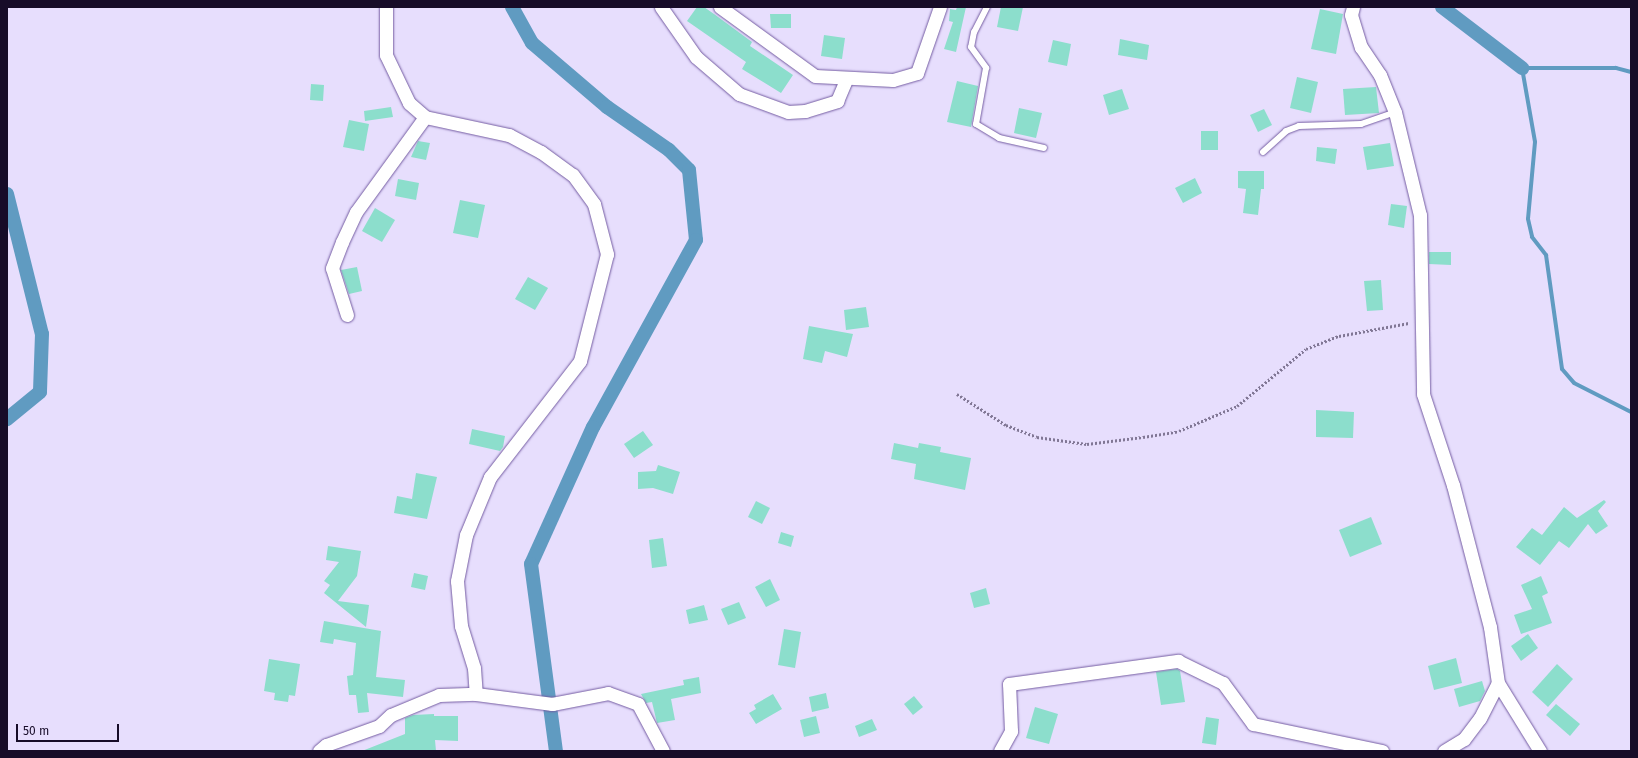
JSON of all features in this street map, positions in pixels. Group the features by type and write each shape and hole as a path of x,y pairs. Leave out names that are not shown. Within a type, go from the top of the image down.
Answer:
{"street":[{"path":"386,7 386,55 409,103 425,117 509,135 548,156 573,175 594,204 606,254 580,361 490,477 466,535 457,581 461,626 474,668 476,694"},
{"path":"661,7 696,57 739,94 788,112 805,111 837,101 847,78"},
{"path":"720,7 815,76 893,80 917,73 940,7"},
{"path":"1353,7 1351,15 1361,47 1380,75 1395,112 1420,215 1424,322 1423,394 1453,485 1490,627 1498,683 1540,751"},
{"path":"347,315 332,268 342,242 356,212 425,117"},
{"path":"1000,751 1011,731 1009,684 1178,661 1223,683 1254,724 1382,751"},
{"path":"1444,751 1464,739 1480,718 1498,683"},
{"path":"319,751 326,745 379,726 391,715 439,695 476,694 552,704 608,693 638,704 663,751"}],"lane":[{"path":"987,7 974,32 971,47 986,68 976,124 999,138 1044,148"},
{"path":"1263,152 1286,131 1299,126 1361,124 1395,112"}],"path":[{"path":"957,394 1006,425 1037,437 1087,444 1143,437 1179,431 1238,406 1306,349 1339,336 1424,322"}],"building":[{"path":"697,7 704,7 714,14 752,42 750,46 793,75 781,93 742,69 746,62 687,21"},
{"path":"957,7 966,7 956,52 944,49 953,22 949,21 950,9 956,10"},
{"path":"1001,7 1023,7 1018,31 997,27"},
{"path":"1320,9 1343,14 1336,54 1311,49"},
{"path":"770,14 791,14 791,28 771,28"},
{"path":"824,35 845,38 842,59 821,56"},
{"path":"1120,39 1149,45 1147,60 1118,55"},
{"path":"1053,40 1071,44 1067,66 1048,62"},
{"path":"1297,77 1318,82 1311,113 1290,108"},
{"path":"957,81 978,86 971,127 947,122"},
{"path":"311,84 324,85 323,101 310,100"},
{"path":"1376,87 1379,113 1345,115 1343,89"},
{"path":"1122,89 1129,109 1109,115 1103,95"},
{"path":"391,107 393,117 365,121 364,111"},
{"path":"1019,108 1042,113 1036,138 1014,133"},
{"path":"1264,109 1272,125 1258,132 1250,115"},
{"path":"349,120 369,124 364,151 343,147"},
{"path":"1201,131 1218,131 1218,150 1201,150"},
{"path":"418,141 430,143 426,160 411,157"},
{"path":"1390,143 1394,166 1367,170 1363,147"},
{"path":"1317,147 1337,149 1335,164 1316,161"},
{"path":"1238,171 1264,171 1264,189 1261,189 1258,215 1243,213 1246,189 1238,188"},
{"path":"1195,178 1202,193 1183,203 1175,188"},
{"path":"398,179 419,183 416,200 395,196"},
{"path":"460,200 485,205 478,238 453,233"},
{"path":"1391,204 1407,206 1404,228 1388,225"},
{"path":"375,208 395,220 382,242 362,231"},
{"path":"1429,252 1451,252 1451,265 1429,264"},
{"path":"357,267 362,291 349,294 341,270"},
{"path":"528,277 548,288 535,310 515,299"},
{"path":"1381,280 1383,310 1367,311 1364,281"},
{"path":"866,307 869,327 846,330 844,310"},
{"path":"809,326 853,334 847,357 825,351 822,363 803,359"},
{"path":"1316,410 1354,412 1353,438 1316,437"},
{"path":"472,429 505,436 503,447 500,451 469,444"},
{"path":"643,431 653,445 634,458 624,444"},
{"path":"894,443 918,448 919,443 941,447 940,452 971,458 965,490 914,479 916,464 891,459"},
{"path":"658,465 680,472 673,494 653,488 638,489 638,472 656,471"},
{"path":"416,473 437,477 427,519 394,513 397,496 412,499"},
{"path":"1604,500 1606,502 1598,511 1608,526 1596,534 1588,524 1569,548 1559,541 1540,565 1516,547 1532,528 1542,535 1564,507 1577,518"},
{"path":"756,501 770,508 762,524 748,517"},
{"path":"1371,517 1382,544 1350,557 1339,530"},
{"path":"781,532 794,536 791,547 778,543"},
{"path":"663,538 667,566 652,568 649,540"},
{"path":"328,546 361,551 357,576 338,601 369,605 366,627 324,593 330,585 324,581 339,562 326,560"},
{"path":"414,573 428,576 425,590 411,587"},
{"path":"1541,576 1548,593 1542,596 1552,623 1521,634 1514,615 1532,609 1521,585"},
{"path":"770,579 780,600 766,607 755,587"},
{"path":"986,588 990,604 974,608 970,593"},
{"path":"739,602 746,618 728,625 721,609"},
{"path":"704,605 708,620 689,624 686,610"},
{"path":"324,621 381,631 376,677 405,680 403,697 367,693 369,712 358,713 356,695 349,695 347,676 353,675 356,643 334,639 333,644 320,642"},
{"path":"784,629 801,632 795,668 778,665"},
{"path":"1528,634 1538,648 1521,661 1511,646"},
{"path":"1456,658 1462,683 1434,690 1428,666"},
{"path":"269,659 300,664 295,696 289,695 288,702 274,700 275,693 264,691"},
{"path":"1557,664 1573,679 1548,707 1532,692"},
{"path":"1177,669 1180,671 1185,702 1161,705 1156,672"},
{"path":"699,677 701,693 671,699 675,720 657,723 652,702 646,703 641,694 684,685 683,680"},
{"path":"1482,681 1485,691 1480,701 1459,707 1454,689"},
{"path":"826,693 829,708 812,712 809,697"},
{"path":"773,694 782,709 756,724 749,713 756,709 754,705"},
{"path":"914,696 923,707 913,715 904,704"},
{"path":"1556,704 1580,724 1570,736 1546,715"},
{"path":"1035,707 1058,714 1049,744 1026,738"},
{"path":"434,714 434,716 458,716 458,741 435,740 436,751 362,751 405,734 405,718 413,715"},
{"path":"816,716 820,733 804,737 800,720"},
{"path":"1206,717 1219,719 1216,745 1202,743"},
{"path":"872,719 877,730 859,737 855,726"}],"waterway":[{"path":"512,7 532,43 607,107 669,150 689,170 696,240 593,427 531,564 556,751"},
{"path":"1442,7 1522,68"},
{"path":"1631,72 1616,68 1522,68 1535,142 1528,219 1532,237 1546,255 1562,369 1574,383 1631,412"},
{"path":"7,194 42,334 40,392 7,419"}]}
